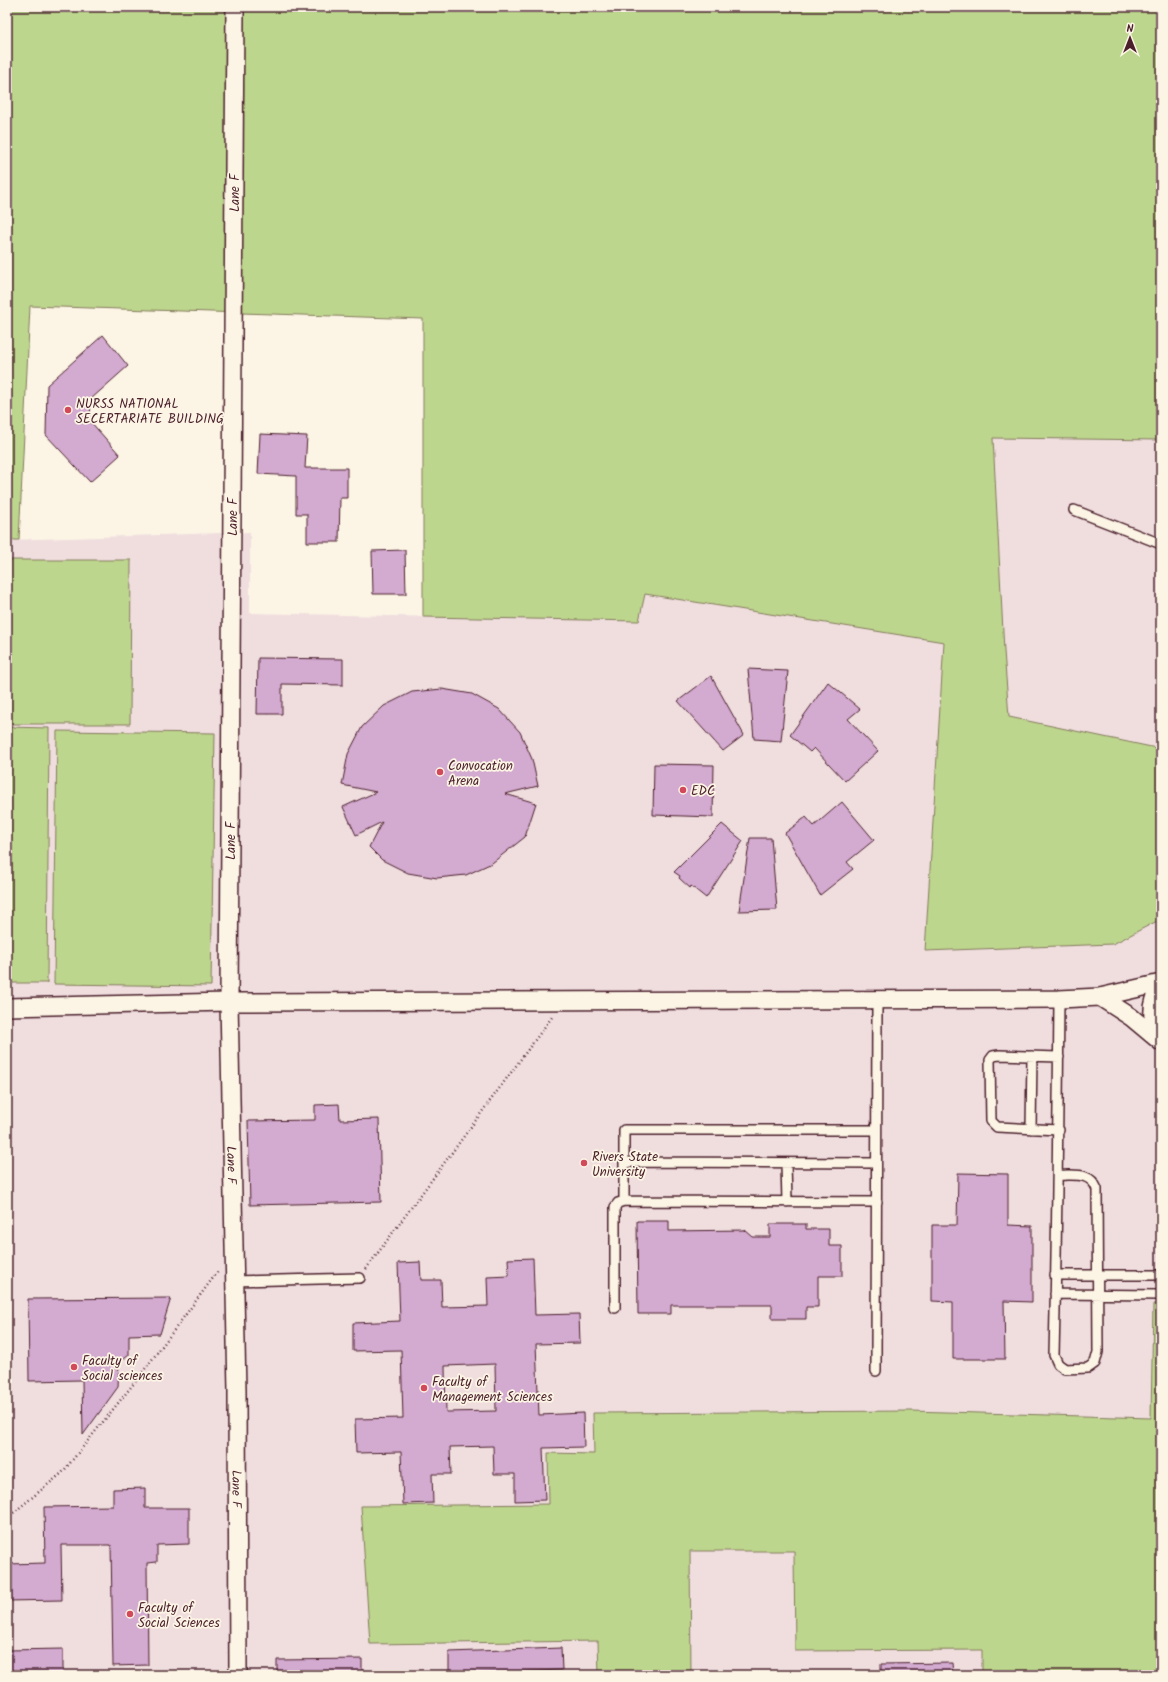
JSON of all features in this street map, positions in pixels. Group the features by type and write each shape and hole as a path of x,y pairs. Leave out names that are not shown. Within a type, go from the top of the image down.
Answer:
{"street":[{"name":"Lane F","path":"235,7 229,1002 234,1250 238,1675"},
{"path":"7,1007 229,1002 1059,1000 1100,997 1161,983"},
{"path":"1161,987 1157,993 1153,1006 1152,1020 1156,1033 1161,1041"},
{"path":"1100,997 1131,1017 1161,1041"}],"lane":[{"path":"1074,510 1161,544"},
{"path":"876,1371 877,1000"},
{"path":"1058,1175 1088,1177 1094,1181 1097,1189 1099,1275 1098,1352 1095,1363 1088,1368 1065,1369 1058,1364 1054,1355 1055,1275 1059,1130 1059,1000"},
{"path":"1059,1057 999,1055 993,1056 990,1060 991,1120 993,1124 997,1127 1059,1130"},
{"path":"1031,1129 1032,1056"},
{"path":"624,1201 624,1130 876,1130"},
{"path":"624,1162 876,1163"},
{"path":"786,1163 787,1202"},
{"path":"615,1308 614,1207 618,1203 624,1201 877,1202"},
{"path":"1055,1275 1161,1275"},
{"path":"234,1281 360,1278"},
{"path":"1055,1294 1161,1295"}],"path":[{"path":"360,1278 563,1001"},
{"path":"7,1518 62,1473 139,1377 234,1250"}],"shaded area":[{"name":"Rivers State University","path":"993,438 1161,440 1161,1675 7,1675 7,540 250,532 250,613 639,621 645,594 1004,651"}],"green space":[{"path":"7,7 1161,7 1161,440 993,438 1004,651 1009,717 1161,749 1161,919 1113,944 925,951 944,642 645,594 639,621 423,617 423,319 30,306 19,540 7,540"},
{"path":"7,560 131,560 130,724 7,724"},
{"path":"7,727 49,728 47,983 7,983"},
{"path":"57,731 215,733 211,986 54,984"},
{"path":"1153,1304 1161,1304 1161,1675 982,1675 982,1650 795,1651 794,1551 690,1551 691,1675 599,1675 598,1641 370,1644 361,1506 549,1504 548,1453 594,1454 593,1413 911,1411 1151,1418"}],"building":[{"name":"NURSS NATIONAL SECERTARIATE BUILDING","path":"103,335 128,366 91,399 90,421 120,455 90,482 46,435 47,385"},
{"path":"260,434 307,436 305,468 347,468 347,498 340,498 339,542 307,542 307,514 296,514 296,476 258,474"},
{"path":"405,550 406,594 373,594 372,551"},
{"path":"258,658 343,659 343,685 282,684 282,714 257,714"},
{"path":"748,669 788,671 781,741 754,739"},
{"name":"EDC","path":"711,676 744,735 723,751 678,701"},
{"path":"828,682 860,709 848,719 878,751 845,781 814,748 810,752 790,735"},
{"name":"Convocation Arena","path":"442,689 472,694 499,709 520,732 532,759 538,786 505,794 536,803 525,837 492,863 466,875 437,878 408,873 382,860 369,847 382,822 356,835 343,807 376,792 342,785 348,754 362,727 384,706 412,692"},
{"name":"EDC","path":"654,764 714,765 713,817 653,815"},
{"path":"842,802 874,840 847,862 853,869 820,895 785,833 806,817 814,826"},
{"name":"EDC","path":"722,824 743,841 706,898 691,886 690,888 679,878 680,876 674,872"},
{"path":"750,838 771,838 777,910 739,911"},
{"path":"339,1104 340,1120 379,1119 381,1202 250,1205 248,1121 315,1120 315,1105"},
{"path":"958,1173 1008,1174 1008,1225 1032,1226 1032,1302 1004,1301 1005,1359 953,1359 953,1302 932,1301 932,1225 957,1225"},
{"path":"637,1221 669,1221 669,1231 745,1230 753,1237 770,1237 770,1224 806,1224 806,1229 829,1229 829,1246 842,1246 842,1276 818,1276 818,1307 806,1307 806,1319 772,1319 772,1305 671,1305 671,1314 638,1314"},
{"name":"Faculty of Management Sciences","path":"533,1258 535,1315 579,1314 580,1343 536,1344 539,1415 583,1413 584,1447 543,1448 545,1500 515,1501 515,1474 494,1474 493,1446 450,1447 451,1474 432,1474 433,1503 403,1504 401,1452 356,1453 355,1419 403,1418 401,1350 353,1351 353,1323 400,1321 398,1263 420,1262 421,1280 441,1280 442,1307 488,1306 487,1277 509,1276 508,1259","holes":["495,1364 496,1411 446,1412 445,1366"]},
{"name":"Faculty of Social sciences","path":"171,1298 160,1334 129,1335 129,1355 119,1363 118,1387 83,1435 82,1380 29,1381 28,1299"},
{"name":"Faculty of Social Sciences","path":"145,1488 145,1508 189,1508 189,1544 157,1545 157,1562 147,1563 148,1665 113,1666 111,1545 61,1545 62,1600 7,1601 7,1564 45,1563 44,1507 113,1506 113,1489"},
{"path":"561,1648 562,1670 449,1674 449,1652"},
{"path":"63,1649 63,1675 7,1675 7,1650"},
{"path":"362,1659 362,1675 277,1675 277,1660"},
{"path":"952,1663 953,1675 881,1675 881,1664"}],"place":[{"name":"NURSS NATIONAL SECERTARIATE BUILDING","path":"68,410"},
{"name":"Convocation Arena","path":"440,772"},
{"name":"EDC","path":"683,790"},
{"name":"Rivers State University","path":"584,1163"},
{"name":"Faculty of Social sciences","path":"74,1367"},
{"name":"Faculty of Management Sciences","path":"424,1388"},
{"name":"Faculty of Social Sciences","path":"130,1614"}]}
